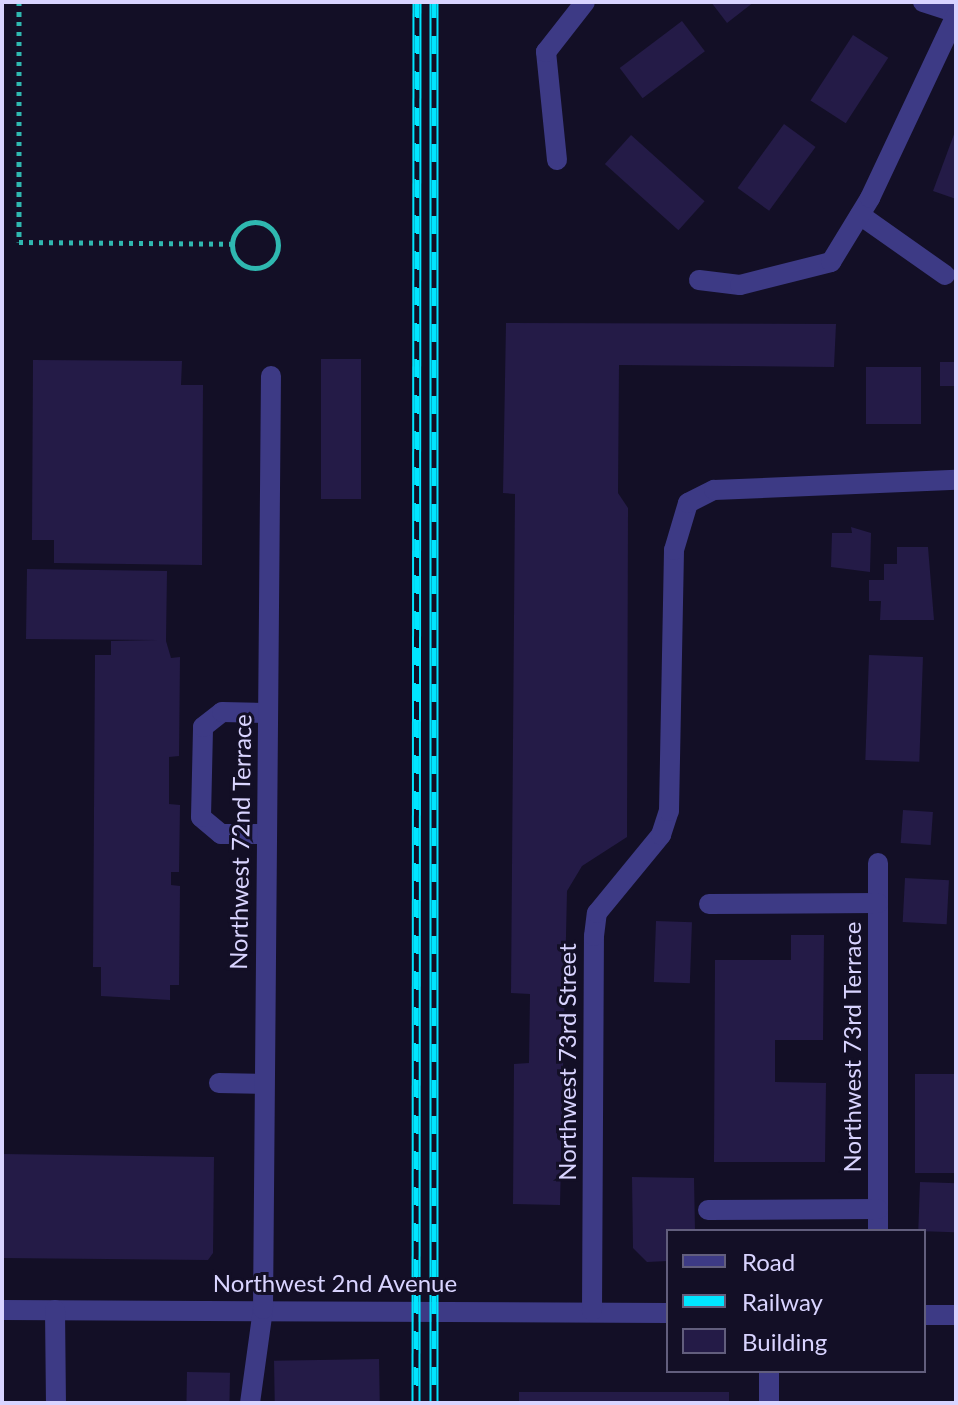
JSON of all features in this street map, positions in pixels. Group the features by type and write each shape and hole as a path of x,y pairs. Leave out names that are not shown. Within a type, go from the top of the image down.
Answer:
{"street":[{"path":"557,160 546,52 585,2"},
{"path":"699,280 740,285 831,262 860,215 956,14 923,2"},
{"path":"860,215 945,275"},
{"name":"Northwest 72nd Terrace","path":"250,1403 263,1309 271,376"},
{"name":"Northwest 73rd Street","path":"592,1311 594,936 597,913 661,835 669,811 674,550 688,503 714,490 956,480"},
{"path":"266,834 221,834 201,817 203,727 222,712 267,713"},
{"name":"Northwest 73rd Terrace","path":"878,863 878,1229"},
{"path":"709,904 878,903"},
{"path":"219,1083 263,1084"},
{"path":"708,1210 878,1209"},
{"name":"Northwest 2nd Avenue","path":"2,1310 666,1313"},
{"path":"55,1310 56,1403"},
{"path":"926,1315 956,1315"},
{"path":"769,1373 769,1403"}],"path":[{"path":"19,2 19,242 231,244"},
{"path":"256,221 275,232 278,247 257,268 236,259 231,244 241,225 256,221"}],"building":[{"path":"711,2 754,2 727,23"},
{"path":"682,21 705,51 643,98 620,68"},
{"path":"853,35 888,58 846,123 811,100"},
{"path":"784,124 816,147 769,211 738,188"},
{"path":"956,129 956,199 933,191"},
{"path":"631,135 705,201 678,230 605,164"},
{"path":"506,323 836,324 834,367 619,365 618,493 628,508 627,837 582,866 567,891 560,1205 513,1204 514,1064 529,1063 530,994 511,993 515,494 503,493"},
{"path":"321,359 361,359 361,499 321,499"},
{"path":"33,360 182,361 181,385 203,385 202,565 54,563 54,540 32,540"},
{"path":"940,362 956,362 956,386 940,386"},
{"path":"866,367 921,367 921,424 866,424"},
{"path":"851,527 871,533 870,572 831,567 832,533 852,533"},
{"path":"897,547 928,547 934,620 880,620 881,601 869,601 869,580 884,580 884,564 897,564"},
{"path":"27,569 167,571 166,641 171,658 180,657 179,756 169,757 169,804 180,805 179,872 171,872 171,885 180,886 179,985 170,985 170,1000 101,996 101,967 93,967 95,655 111,655 111,641 158,640 26,639"},
{"path":"869,655 923,657 919,762 865,760"},
{"path":"903,810 933,812 931,845 901,843"},
{"path":"905,878 949,880 947,924 903,922"},
{"path":"656,921 692,922 690,983 654,982"},
{"path":"791,935 824,935 823,1040 775,1040 775,1082 826,1083 825,1162 714,1162 715,960 791,960"},
{"path":"915,1074 956,1074 956,1173 915,1173"},
{"path":"2,1154 214,1157 213,1253 208,1260 2,1258"},
{"path":"632,1177 694,1178 695,1229 666,1229 666,1261 647,1262 633,1248"},
{"path":"920,1182 956,1183 954,1232 918,1229"},
{"path":"379,1359 380,1403 275,1403 274,1361"},
{"path":"187,1372 230,1373 229,1403 186,1403"},
{"path":"519,1392 729,1392 729,1403 519,1403"}],"railway":[{"path":"416,1403 417,2"},
{"path":"434,2 434,1403"}]}
